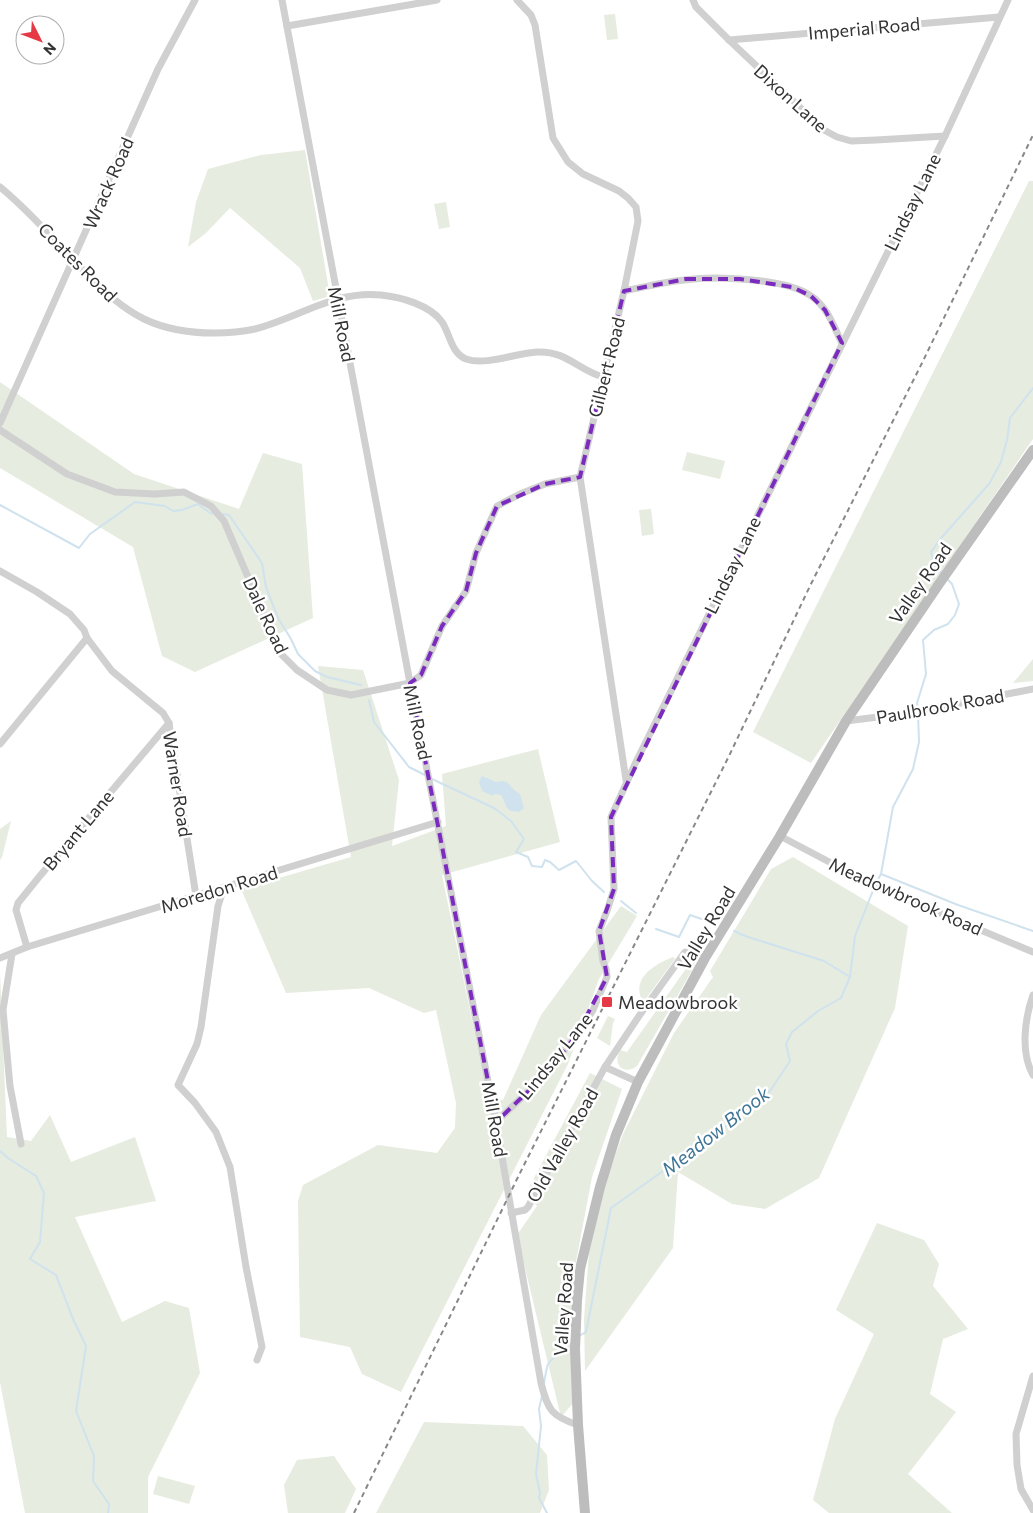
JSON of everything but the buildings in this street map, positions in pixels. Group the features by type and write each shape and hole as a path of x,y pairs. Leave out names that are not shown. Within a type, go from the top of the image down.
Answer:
{"main road":[{"name":"Valley Road","path":"585,1513 578,1425 575,1349 580,1269 600,1187 616,1135 638,1082 705,958 780,836 846,721 1033,450"}],"street":[{"name":"Wrack Road","path":"0,423 158,69 195,0"},
{"name":"Mill Road","path":"282,0 410,683 496,1122 540,1384 550,1410 562,1420 578,1425"},
{"path":"287,26 438,0"},
{"name":"Gilbert Road","path":"517,0 531,15 535,25 553,138 568,162 583,174 619,191 628,198 636,207 638,221 624,290 580,477 626,781"},
{"name":"Dixon Lane","path":"693,0 696,7 728,40 824,130 837,137 851,141 945,136"},
{"name":"Lindsay Lane","path":"496,1122 537,1083 576,1036 593,1010 607,977 599,931 614,889 611,817 626,781 945,136 1008,0"},
{"name":"Imperial Road","path":"728,40 999,17"},
{"name":"Coates Road","path":"0,187 26,210 112,298 152,322 188,331 224,333 251,330 337,299 379,294 419,305 432,312 439,319 456,352 467,360 488,360 527,353 550,353 568,358 588,372 603,377"},
{"path":"624,290 686,279 742,279 764,281 792,287 812,296 825,310 842,343"},
{"name":"Dale Road","path":"0,430 67,474 115,492 155,494 184,492 211,506 224,521 281,654 297,670 327,690 351,695 410,683"},
{"path":"410,683 421,674 442,626 466,591 476,553 497,506 520,494 546,484 580,477"},
{"name":"Warner Road","path":"0,571 70,614 84,630 86,638 112,671 163,713 169,724 196,896"},
{"path":"0,744 86,638"},
{"name":"Paulbrook Road","path":"846,721 910,713 1033,689"},
{"name":"Bryant Lane","path":"27,948 16,910 18,902 169,724"},
{"name":"Moredon Road","path":"0,958 27,948 438,822"},
{"name":"Meadowbrook Road","path":"780,836 872,884 1033,952"},
{"path":"224,888 218,906 201,1027 197,1044 178,1085 196,1103 216,1132 230,1166 246,1267 262,1347 257,1360"},
{"name":"Old Valley Road","path":"511,1213 525,1210 530,1204 605,1066 685,952 705,958"},
{"path":"12,954 3,1010 10,1086 21,1144"},
{"path":"1033,995 1029,1007 1025,1043 1029,1068 1033,1075"},
{"name":"Old Valley Road","path":"605,1066 638,1082"},
{"path":"1033,1376 1016,1434 1017,1465 1021,1489 1033,1510"}],"highlighted area":[{"path":"686,279 740,279 792,287 811,296 825,310 842,343 611,817 614,889 599,931 607,977 576,1036 537,1083 496,1122 410,683 421,675 442,626 466,591 476,553 497,506 545,484 580,477 624,291"}],"shaded area":[{"path":"615,14 618,39 607,40 604,15"},
{"path":"305,150 330,296 313,301 300,268 230,208 206,233 188,247 196,202 208,169 261,155"},
{"path":"1029,181 1033,181 1033,439 811,763 753,732"},
{"path":"446,202 450,227 439,229 434,204"},
{"path":"0,382 134,474 239,509 263,453 302,464 313,618 195,672 162,656 133,547 0,468"},
{"path":"687,452 725,461 720,479 682,470"},
{"path":"651,509 654,534 642,536 639,510"},
{"path":"1033,659 1033,681 1013,683"},
{"path":"318,666 363,670 399,780 392,846 446,826 442,774 538,749 560,842 442,875 489,1102 503,1100 541,1015 621,906 637,916 599,979 568,1064 401,1392 362,1374 350,1347 300,1337 298,1201 303,1185 378,1145 437,1153 455,1128 456,1103 436,1010 424,1013 369,988 286,993 241,889 351,857"},
{"path":"11,821 2,857 0,860 0,829"},
{"path":"793,857 908,926 895,1008 819,1178 765,1209 732,1204 678,1172 673,1248 585,1371 584,1319 589,1253 606,1181 623,1134 674,1033 713,977 710,971 771,869"},
{"path":"673,957 675,959 645,1000 642,1000 639,992 642,979 652,968"},
{"path":"689,959 693,960 695,965 637,1066 628,1070 624,1069 618,1064 617,1060 620,1050 627,1052 688,966 686,961"},
{"path":"0,973 7,1137 31,1141 50,1115 71,1162 135,1137 156,1201 75,1217 122,1322 165,1301 189,1308 200,1373 148,1477 148,1513 25,1513 0,1382"},
{"path":"608,1016 615,1019 610,1046 597,1038"},
{"path":"590,1073 622,1089 592,1177 574,1272 574,1402 561,1417 517,1235 537,1206 526,1193"},
{"path":"877,1223 924,1240 939,1264 933,1286 968,1329 943,1339 930,1394 956,1412 908,1474 952,1513 829,1513 813,1500 835,1419 874,1334 836,1310"},
{"path":"424,1422 523,1426 547,1455 549,1490 540,1513 376,1513"},
{"path":"334,1456 356,1489 345,1513 288,1513 284,1485 297,1460"},
{"path":"158,1476 195,1486 189,1504 153,1494"}],"water":[{"path":"482,776 496,782 507,782 520,794 524,808 519,812 510,810 501,795 494,794 493,796 482,791 479,782"}],"waterway":[{"name":"Meadow Brook","path":"941,573 934,565 931,552 989,484 1001,462 1010,418 1033,388"},
{"path":"0,505 79,548 90,534 135,502 165,506 173,511 198,504 210,513 215,514"},
{"path":"222,514 229,515 262,563 266,587 278,618 298,654 315,671 327,677 361,685"},
{"name":"Meadow Brook","path":"918,709 917,703 926,674 923,640 934,630 948,624 955,615 959,604 952,584 948,580"},
{"path":"369,700 374,722 409,767 425,775"},
{"name":"Meadow Brook","path":"876,883 881,874 893,807 913,769 919,742 918,713"},
{"path":"432,779 494,808 511,821 524,839 516,852 528,857 532,866 542,867 545,860 559,870 576,861 592,881 604,892"},
{"path":"881,874 958,905 1033,931"},
{"name":"Meadow Brook","path":"579,1336 586,1332 611,1208 739,1117 770,1091 790,1061 786,1044 792,1032 818,1011 841,998 850,977 855,936 874,888"},
{"path":"621,901 636,913"},
{"path":"656,929 679,937 690,915 713,923"},
{"path":"734,931 824,961 850,977"},
{"path":"0,1151 36,1176 44,1193 40,1242 30,1259 56,1275 86,1346 76,1411 94,1456 93,1481 109,1504 108,1513"},
{"name":"Meadow Brook","path":"544,1384 548,1364 571,1342"},
{"name":"Meadow Brook","path":"542,1396 539,1409 541,1426 536,1474 540,1493 539,1498 547,1513"}],"railway":[{"path":"354,1513 518,1177 729,756 810,586 922,363 1033,135"}],"place":[{"name":"Meadowbrook","path":"607,1002"}]}
